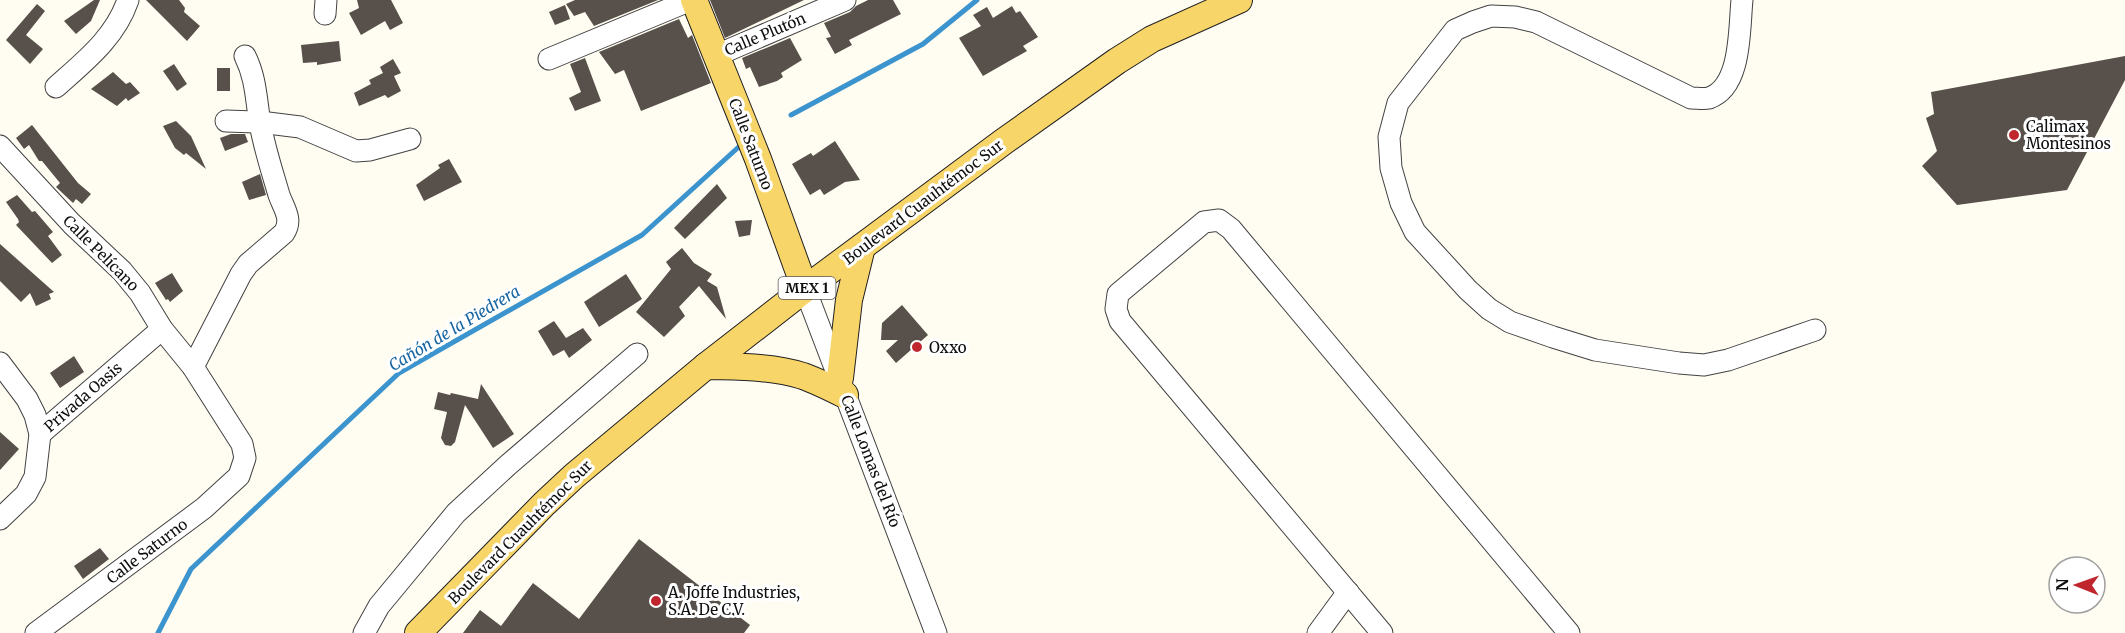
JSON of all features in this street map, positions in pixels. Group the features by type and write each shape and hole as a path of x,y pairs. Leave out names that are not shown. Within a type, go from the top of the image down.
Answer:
{"main road":[{"name":"Calle Saturno","path":"693,0 758,159 805,289"},
{"name":"Boulevard Cuauhtémoc Sur","path":"418,633 551,497 629,429 805,289 1002,142 1117,61 1152,39 1239,0"},
{"path":"706,366 761,367 782,370 843,386 847,311 862,247"}],"street":[{"path":"57,87 111,35 122,18 128,0"},
{"path":"549,58 693,0"},
{"name":"Calle Plutón","path":"717,55 845,0"},
{"path":"1742,0 1735,68 1722,91 1708,98 1691,98 1536,22 1515,17 1491,16 1455,30 1398,103 1389,137 1391,168 1401,203 1415,232 1468,290 1489,309 1510,322 1595,350 1704,365 1728,360 1815,330"},
{"path":"193,367 241,274 248,264 288,227 289,220 280,197 260,122 252,70 245,56"},
{"path":"226,121 300,127 356,151 370,150 410,139"},
{"name":"Calle Pelícano","path":"0,146 72,224 122,271 140,293 162,329 193,367 242,444 244,458"},
{"path":"1382,633 1120,321 1116,309 1118,294 1204,222 1219,220 1231,229 1569,633"},
{"name":"Calle Lomas del Río","path":"805,289 936,633"},
{"name":"Privada Oasis","path":"0,363 27,399 35,415 40,435 162,329"},
{"path":"364,633 379,606 456,513 637,354"},
{"path":"0,519 26,494 35,477 40,435"},
{"name":"Calle Saturno","path":"36,633 204,508 239,476 244,458"},
{"path":"1318,633 1348,592"}],"building":[{"path":"94,0 100,0 91,21 76,34 64,21"},
{"path":"146,0 179,0 185,8 184,12 200,26 187,41"},
{"path":"357,0 391,0 403,23 390,30 385,21 361,35 349,13 359,8"},
{"path":"575,0 658,0 594,26 585,12 574,16 566,4"},
{"path":"710,0 804,0 725,38"},
{"path":"868,0 893,0 901,14 849,40 852,45 835,54 826,38 831,37 824,23 850,12"},
{"path":"37,4 45,11 26,35 43,49 30,64 6,40"},
{"path":"565,5 570,19 555,25 549,12"},
{"path":"1012,6 1016,13 1020,11 1038,37 1023,46 1027,51 983,76 959,38 981,26 973,15 987,7 993,18"},
{"path":"679,19 688,38 692,35 711,83 641,111 624,70 615,74 599,52"},
{"path":"790,38 802,60 781,73 783,77 777,81 759,87 750,67 746,69 742,58"},
{"path":"339,41 341,61 317,65 317,62 303,63 301,45"},
{"name":"Calimax Montesinos","path":"2125,56 2125,80 2067,190 1957,205 1922,166 1937,151 1926,118 1934,114 1931,92"},
{"path":"585,58 601,101 575,111 569,98 581,92 570,64"},
{"path":"393,59 401,73 394,76 401,91 388,98 385,95 359,106 354,93 371,84 369,80 383,73 380,67"},
{"path":"174,64 187,84 177,91 163,71"},
{"path":"217,68 230,68 230,91 217,91"},
{"path":"113,72 126,84 130,82 140,93 128,101 126,98 117,106 91,89"},
{"path":"176,121 191,136 206,169 186,153 184,155 175,148 163,126"},
{"path":"32,125 78,183 91,194 82,204 76,199 73,203 56,187 60,183 42,161 39,161 29,145 24,149 16,138"},
{"path":"231,134 245,134 248,142 225,151 220,138"},
{"path":"835,141 860,180 845,182 824,195 820,189 810,195 792,164 811,153 813,156"},
{"path":"449,159 462,182 424,201 416,185 440,168 438,165"},
{"path":"260,174 266,195 249,200 242,182"},
{"path":"717,184 727,198 685,239 674,228"},
{"path":"17,195 53,232 48,236 62,255 52,263 16,225 19,222 18,219 6,202"},
{"path":"752,220 750,235 739,237 735,221"},
{"path":"0,244 54,292 49,294 51,299 36,306 30,293 21,302 0,281"},
{"path":"682,248 694,263 712,274 707,281 717,287 726,319 699,286 679,307 685,316 664,337 636,312 671,269 666,262"},
{"path":"172,273 183,291 170,302 166,300 155,283"},
{"path":"626,274 642,299 599,327 584,302"},
{"path":"902,305 928,335 896,363 886,351 898,340 881,340 882,323"},
{"path":"554,321 566,338 583,328 592,340 569,358 564,350 553,356 538,331"},
{"path":"74,356 84,372 60,388 50,373"},
{"path":"481,384 514,434 493,448 465,405 455,442 451,446 445,445 441,438 447,412 434,409 438,392 478,399"},
{"path":"0,432 19,449 0,470"},
{"name":"A. Joffe Industries, S.A. De C.V.","path":"639,539 750,625 744,633 463,633 480,610 501,626 533,583 579,619"},
{"path":"100,548 109,559 83,579 74,566"}],"waterway":[{"name":"Cañón de la Piedrera","path":"791,115 923,44 977,0"},
{"name":"Cañón de la Piedrera","path":"158,633 191,569 399,373 642,235 743,143"}],"place":[{"name":"Calimax Montesinos","path":"2014,135"},
{"name":"Oxxo","path":"917,347"},
{"name":"A. Joffe Industries, S.A. De C.V.","path":"656,601"}]}
